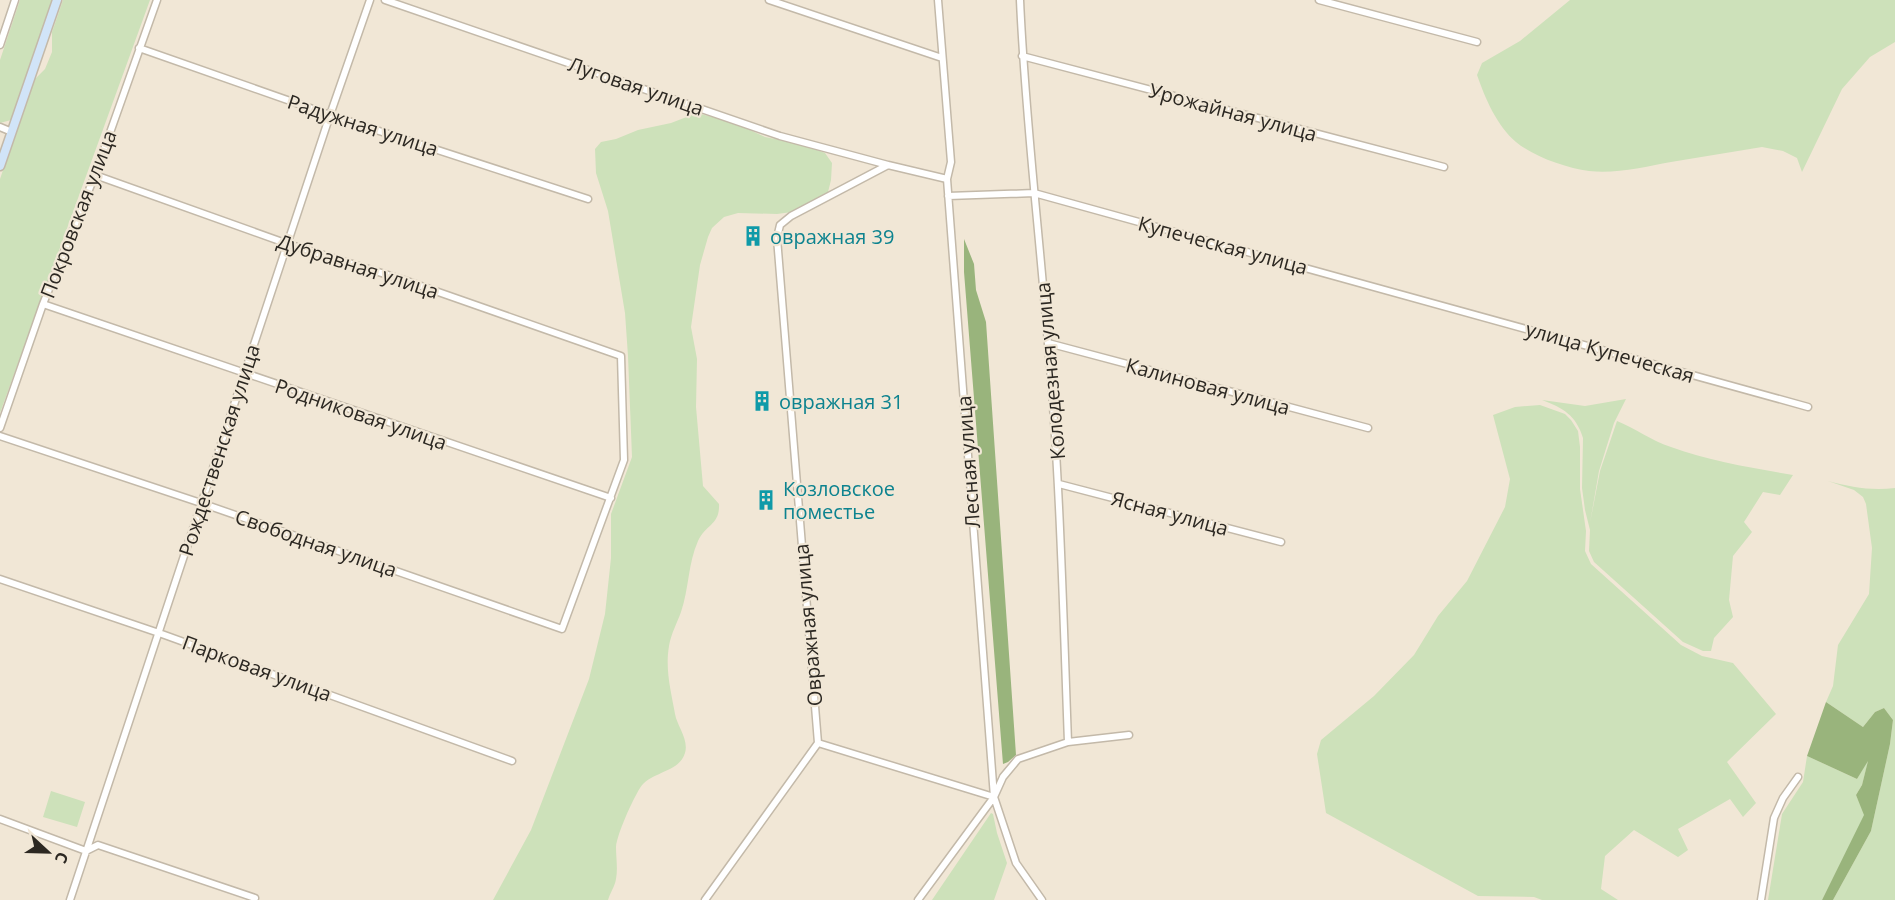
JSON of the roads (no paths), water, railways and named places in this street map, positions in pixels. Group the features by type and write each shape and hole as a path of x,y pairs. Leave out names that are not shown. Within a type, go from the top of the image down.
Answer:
{"main road":[{"path":"0,166 57,0"}],"street":[{"path":"0,45 15,0"},
{"name":"Покровская улица","path":"0,428 44,304 95,175 157,0"},
{"name":"Рождественская улица","path":"70,900 370,0"},
{"name":"Луговая улица","path":"385,0 780,136 888,165"},
{"path":"769,0 942,58"},
{"name":"Лесная улица","path":"938,0 951,162 947,179 948,196 994,797 1016,863 1042,900"},
{"name":"Колодезная улица","path":"1020,0 1022,56 1059,484 1068,742"},
{"path":"1320,0 1477,42"},
{"name":"Радужная улица","path":"139,48 330,115 588,199"},
{"name":"Урожайная улица","path":"1022,56 1444,167"},
{"path":"0,127 12,132"},
{"path":"888,165 947,179"},
{"name":"Овражная улица","path":"818,743 777,238 780,225 791,216 888,165"},
{"name":"Дубравная улица","path":"95,175 288,244 404,280 621,356 624,460 611,498"},
{"name":"Купеческая улица","path":"948,196 1034,193 1413,298"},
{"name":"улица Купеческая","path":"1413,298 1808,407"},
{"name":"Родниковая улица","path":"44,304 611,498"},
{"name":"Калиновая улица","path":"1048,343 1368,428"},
{"name":"Свободная улица","path":"0,436 201,503 562,629 611,498"},
{"name":"Ясная улица","path":"1059,484 1281,542"},
{"name":"Парковая улица","path":"0,579 159,633 512,760"},
{"path":"918,900 994,797 1003,777 1018,759 1068,742 1129,735"},
{"path":"705,900 818,743 994,797"},
{"path":"1761,900 1774,818 1783,798 1798,777"},
{"path":"0,819 86,851 98,845 255,898"}],"place":[{"name":"овражная 39","path":"753,236"},
{"name":"овражная 31","path":"762,401"},
{"name":"Козловское поместье","path":"766,500"}]}
